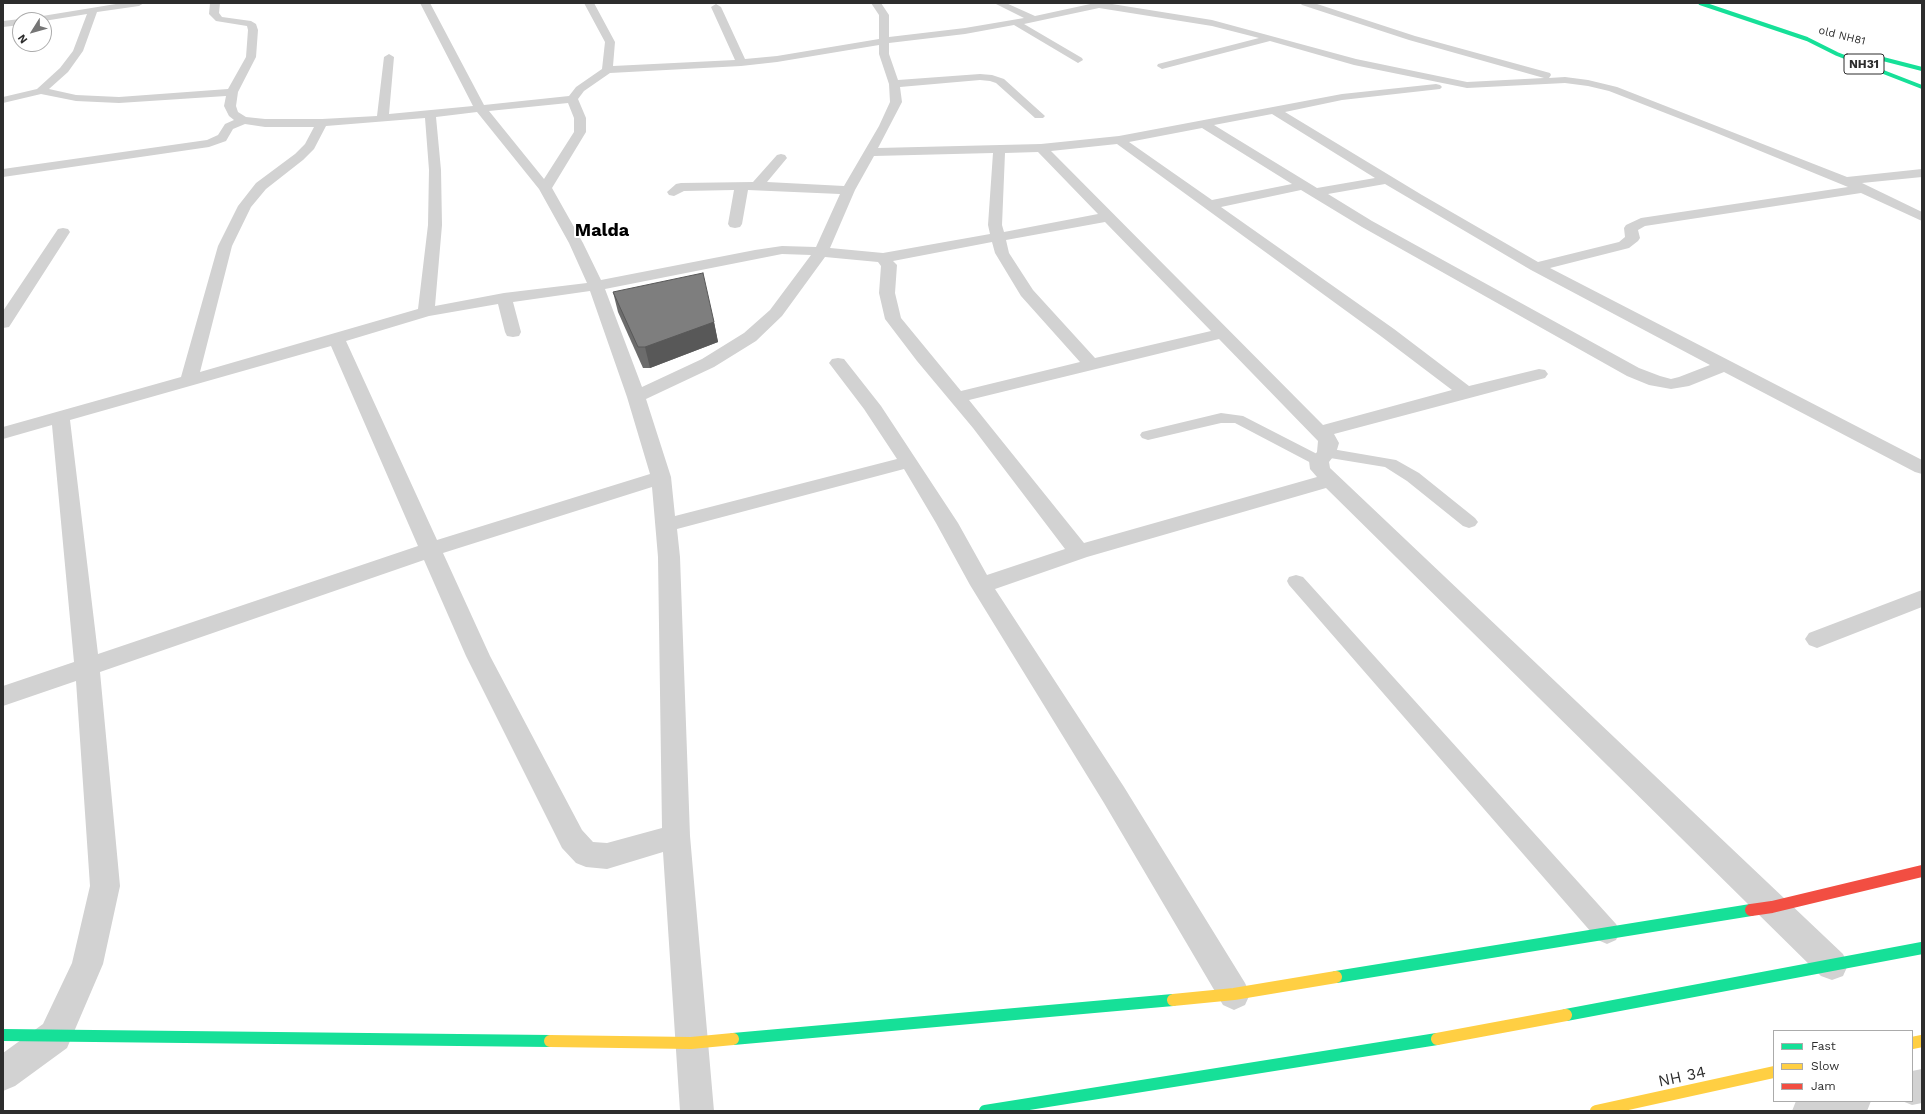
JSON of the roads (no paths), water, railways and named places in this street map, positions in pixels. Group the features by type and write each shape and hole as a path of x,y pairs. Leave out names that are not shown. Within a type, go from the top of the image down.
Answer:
{"main road":[{"path":"1700,3 1807,39"},
{"name":"old NH81","path":"1807,39 1858,52"},
{"name":"old NH81","path":"1807,39 1837,54 1922,87"},
{"name":"old NH81","path":"1873,56 1920,68"},
{"name":"NH31","path":"1873,67 1888,64 1920,68"},
{"path":"3,1035 691,1043 1234,994 1607,932 1772,907 1922,871"},
{"path":"985,1111 1472,1033 1922,948"},
{"name":"NH 34","path":"1596,1111 1773,1072"}],"street":[{"path":"52,17 140,3"},
{"path":"215,3 214,14 219,19 251,24 253,30 251,57 232,92 230,106 233,114 243,120 265,123 322,124 572,98 580,89 607,70 741,63 1034,19 1104,4 1212,23 1354,62 1467,85"},
{"path":"425,3 480,108 545,188 576,243 596,286 636,397 661,477 669,557 676,836 697,1111"},
{"path":"589,3 610,42 610,55 607,70"},
{"path":"636,397 708,363 750,337 776,313 827,242 848,190 896,102 894,84 884,54 884,15 876,3"},
{"path":"999,3 1034,19"},
{"path":"1305,3 1412,38 1565,80 1588,83 1613,89 1718,129 1846,181 1922,217"},
{"path":"716,6 741,63"},
{"path":"41,91 64,70 78,51 93,11"},
{"path":"1015,22 1078,60"},
{"path":"1162,66 1271,38"},
{"path":"383,118 389,57"},
{"path":"894,84 980,77 992,78 1000,81 1039,116"},
{"path":"870,152 999,151 1119,140 1342,98 1408,89 1565,80"},
{"path":"3,100 41,91 76,98 119,100 232,92"},
{"path":"545,188 580,132 580,118 572,98"},
{"path":"1274,110 1387,180 1536,267 1922,468"},
{"path":"426,312 435,225 435,170 430,113"},
{"path":"3,173 209,143 222,138 229,127 243,120"},
{"path":"189,380 225,246 245,206 260,186 299,157 310,146 322,124"},
{"path":"1204,124 1310,189 1438,264 1545,321 1633,372 1655,381 1671,384 1683,382 1725,365"},
{"path":"1119,140 1388,333 1466,392"},
{"path":"1041,148 1107,217 1223,332 1319,432 1327,438 1329,443 1322,457 1320,469 1330,480 1832,965"},
{"path":"999,151 995,225 1002,253 1028,293 1091,364"},
{"path":"763,186 758,183 781,158"},
{"path":"1846,181 1922,173"},
{"path":"1210,205 1310,189 1387,180"},
{"path":"674,192 681,187 742,186 848,190"},
{"path":"735,224 742,186"},
{"path":"1536,267 1624,245 1633,238 1631,228 1641,222 1863,189"},
{"path":"3,433 336,339 426,312 504,298 596,286 762,253 800,250 883,258 1107,217"},
{"path":"3,323 63,232"},
{"path":"883,258 889,265 887,293 894,319 922,357 980,424 1079,552"},
{"path":"504,298 513,332"},
{"path":"957,397 1223,332"},
{"path":"336,339 478,656 572,839 586,854 607,856 676,836"},
{"path":"838,363 872,406 909,462 947,523 981,585 1114,795 1234,994"},
{"path":"1319,432 1466,392 1539,374"},
{"path":"3,1074 55,1036 88,964 105,886 87,666 60,416"},
{"path":"666,525 909,462"},
{"path":"3,696 87,666 430,550 661,477"},
{"path":"981,585 1079,552 1330,480"},
{"path":"1817,639 1922,598"},
{"path":"1809,1111 1850,1102"}],"lane":[{"path":"1148,435 1221,418 1238,419 1322,457 1390,463 1414,476 1469,522"},
{"path":"1296,581 1607,932"}],"district":[{"name":"Malda","path":"602,231"}]}
